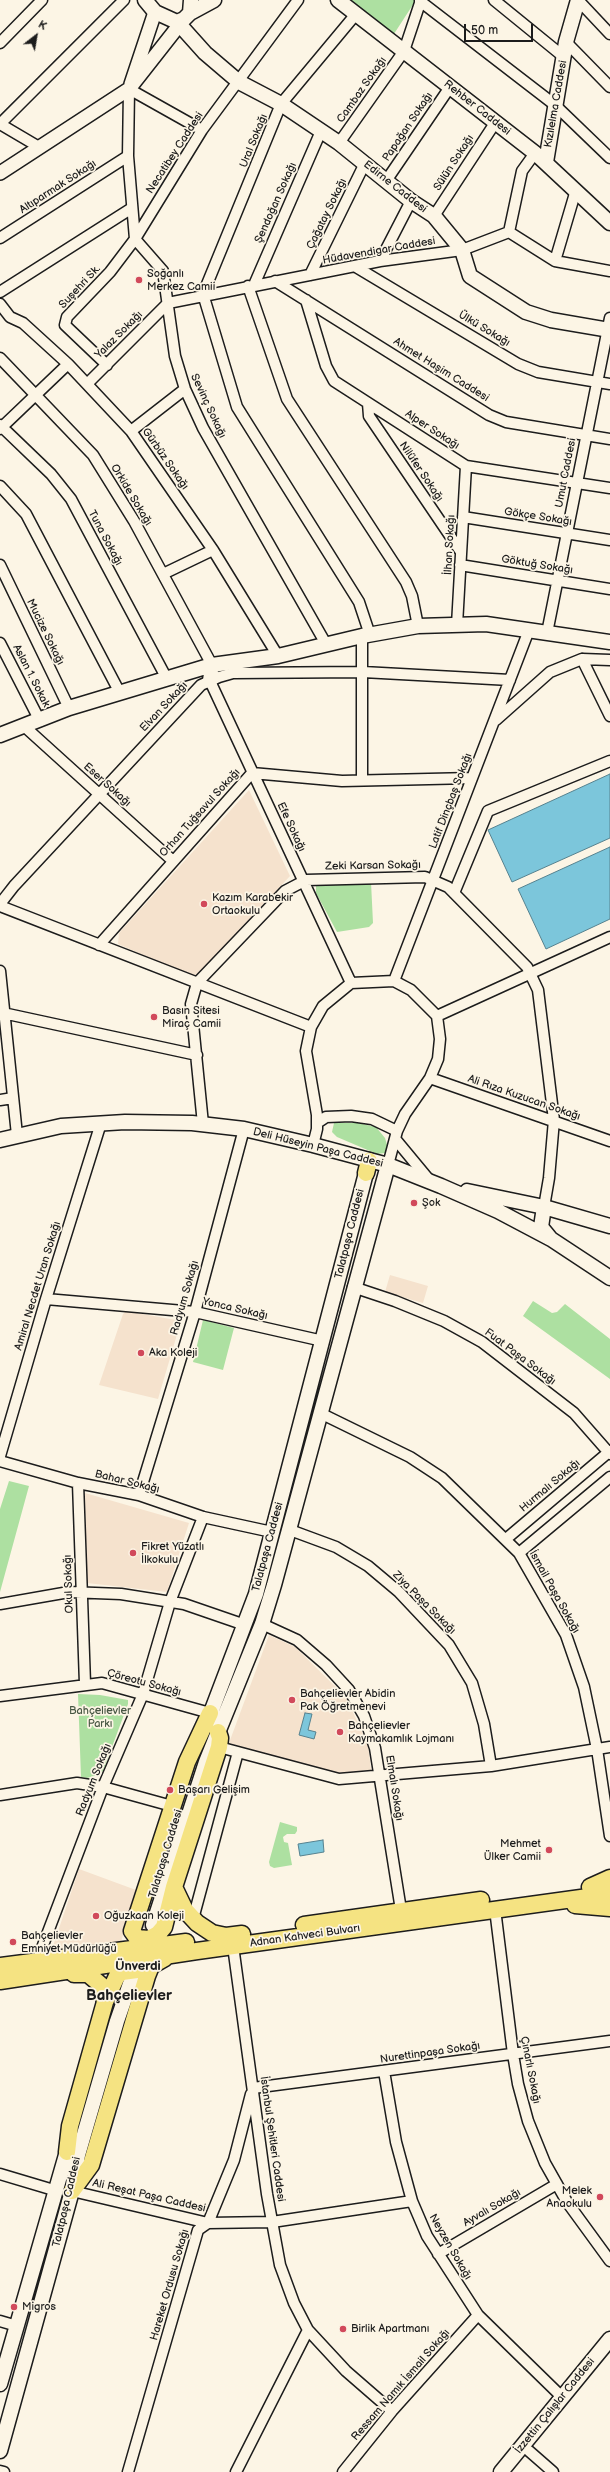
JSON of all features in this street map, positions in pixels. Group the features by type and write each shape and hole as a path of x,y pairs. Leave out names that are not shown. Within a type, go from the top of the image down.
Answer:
{"main road":[{"path":"149,4 177,22 186,14 214,0"},
{"name":"Rehber Caddesi","path":"338,0 546,162 610,223"},
{"name":"Kızılelma Caddesi","path":"546,162 566,42 578,0"},
{"name":"Edirne Caddesi","path":"186,14 205,53 239,82 281,104 339,143 411,201 434,216 462,250 470,276 526,312 551,320 609,325"},
{"path":"2,731 25,727 69,708 212,665 278,656 366,635 418,626 486,624 610,642"},
{"path":"210,681 212,665"},
{"name":"Deli Hüseyin Paşa Caddesi","path":"0,1140 61,1126 101,1123 203,1124 244,1129 313,1145 367,1167 388,1165 436,1183 498,1211 551,1239 610,1278"},
{"name":"Talatpaşa Caddesi","path":"143,1927 262,1624 290,1530 353,1287 388,1165"},
{"name":"Talatpaşa Caddesi","path":"143,1927 210,1713 256,1594 367,1167"},
{"path":"436,1183 544,1207 610,1226"},
{"path":"544,1207 541,1227 551,1239"},
{"path":"210,1713 188,1762 172,1806 143,1927 137,1938 144,1940 158,1934 164,1927 174,1887 218,1739"},
{"path":"590,1887 610,1878"},
{"name":"Adnan Kahveci Bulvarı","path":"0,1981 172,1955 237,1940 401,1910 610,1884"},
{"path":"174,1887 185,1910 193,1919 212,1933 237,1940"},
{"name":"Adnan Kahveci Bulvarı","path":"0,1966 114,1952 237,1940 556,1902 610,1894"},
{"path":"556,1902 610,1908"},
{"path":"114,1952 143,1927"},
{"path":"65,2191 91,2165 133,1977 157,1961 172,1955"},
{"path":"67,2152 76,2103 112,1982 122,1972 134,1970 144,1971 133,1977"},
{"path":"54,1974 88,1974 101,1985 105,2002"},
{"name":"Talatpaşa Caddesi","path":"0,2451 65,2191 67,2152 133,1977"},
{"name":"Talatpaşa Caddesi","path":"0,2384 17,2326 65,2191"},
{"name":"İzzettin Çalışlar Caddesi","path":"501,2472 610,2339"},
{"name":"İzzettin Çalışlar Caddesi","path":"512,2472 610,2352"}],"street":[{"path":"0,43 42,0"},
{"path":"39,147 0,124 124,0"},
{"name":"Necatibey Caddesi","path":"136,239 202,130 239,82 298,0"},
{"path":"420,0 555,106 610,158"},
{"name":"Cambaz Sokağı","path":"339,143 404,51 420,0"},
{"path":"494,0 564,57"},
{"path":"578,0 610,34"},
{"path":"136,239 128,156 129,89 149,4"},
{"path":"0,173 129,89 186,14"},
{"name":"Ural Sokağı","path":"203,294 281,104 356,14"},
{"path":"566,42 610,87"},
{"name":"Papağan Sokağı","path":"386,181 450,87"},
{"path":"129,89 202,130"},
{"name":"Sülün Sokağı","path":"434,216 495,123"},
{"name":"Şendoğan Sokağı","path":"251,285 321,131"},
{"path":"535,153 522,171 509,232 555,261 610,270"},
{"name":"Altıparmak Sokağı","path":"0,238 128,156"},
{"name":"Çağatay Sokağı","path":"310,275 365,163"},
{"path":"555,261 576,190"},
{"path":"380,261 411,201"},
{"path":"0,292 132,208"},
{"name":"Hüdavendigar Caddesi","path":"168,303 203,294 356,267 380,261 462,250 509,232"},
{"name":"Sevinç Sokağı","path":"136,239 164,271 175,356 185,389 203,428 326,644"},
{"name":"Suşehri Sk.","path":"107,365 65,325 67,317 110,272 136,239"},
{"name":"Ülkü Sokağı","path":"356,267 518,364 538,372 610,384"},
{"name":"Ahmet Haşim Caddesi","path":"275,281 489,414 506,422 610,439"},
{"path":"251,285 287,399 406,582 412,596 418,626"},
{"path":"203,294 237,407 359,602 366,635 363,672 362,780"},
{"name":"Alper Sokağı","path":"306,300 326,366 334,381 466,466 610,488"},
{"name":"Yalaz Sokağı","path":"87,384 168,303"},
{"name":"Gürbüz Sokağı","path":"0,304 10,317 23,323 68,364 131,431 213,550 278,656"},
{"name":"Umut Caddesi","path":"547,633 609,325"},
{"name":"Orkide Sokağı","path":"0,358 93,455 163,574 212,665"},
{"path":"1,427 37,395 68,364"},
{"path":"131,431 185,389"},
{"name":"Nilüfer Sokağı","path":"368,403 368,416 461,552"},
{"name":"Tuna Sokağı","path":"1,427 51,474 71,499 167,679"},
{"name":"İlhan Sokağı","path":"457,625 466,466"},
{"path":"0,486 26,514 120,693"},
{"name":"Gökçe Sokağı","path":"463,517 610,540"},
{"path":"163,574 213,550"},
{"name":"Göktuğ Sokağı","path":"460,565 610,589"},
{"name":"Mucize Sokağı","path":"0,566 69,708"},
{"name":"Latif Dinçbaş Sokağı","path":"394,981 529,630"},
{"name":"Aslan 1. Sokak","path":"0,643 40,721"},
{"path":"582,659 610,716"},
{"path":"494,722 550,672 582,659 610,660"},
{"name":"Elvan Sokağı","path":"0,905 14,886 201,685 210,681 233,673 363,672 510,680"},
{"name":"Efe Sokağı","path":"210,681 351,983"},
{"name":"Eser Sokağı","path":"25,727 173,861"},
{"path":"454,893 488,811 610,761"},
{"name":"Orhan Tuğsavul Sokağı","path":"99,945 252,773 342,781 472,778"},
{"name":"Zeki Karsan Sokağı","path":"203,1124 191,1004 197,983 285,891 303,881 426,876 454,893 527,967 538,990 554,1120 549,1178 544,1207"},
{"path":"0,905 311,1027"},
{"path":"437,1016 610,937"},
{"path":"0,971 3,1013 18,1135"},
{"path":"313,1145 317,1123 306,1051 311,1027 323,1006 351,983 394,981 422,999 437,1016 440,1039 438,1060 430,1078 405,1114 396,1136 388,1165"},
{"path":"3,1013 197,1055"},
{"name":"Ali Rıza Kuzucan Sokağı","path":"430,1078 554,1120 610,1141"},
{"path":"0,1100 13,1098"},
{"path":"317,1123 326,1117 351,1116 372,1118 396,1136 436,1183"},
{"name":"Amiral Necdet Uran Sokağı","path":"0,1456 46,1298 101,1123"},
{"name":"Radyum Sokağı","path":"139,1495 195,1312 244,1129"},
{"name":"Fuat Paşa Sokağı","path":"353,1287 395,1301 444,1321 482,1342 574,1413 610,1452"},
{"name":"Yonca Sokağı","path":"46,1298 195,1312 323,1341"},
{"name":"İsmail Paşa Sokağı","path":"320,1413 410,1457 442,1478 519,1553 566,1634 584,1687 597,1749 610,1836"},
{"name":"Hurmalı Sokağı","path":"506,1539 610,1452"},
{"name":"Bahar Sokağı","path":"0,1461 78,1483 139,1495 203,1517 272,1532"},
{"path":"519,1553 610,1477"},
{"name":"Okul Sokağı","path":"78,1483 85,1684"},
{"name":"Radyum Sokağı","path":"37,1961 102,1787 142,1694 170,1602 203,1517"},
{"name":"Ziya Paşa Sokağı","path":"290,1530 336,1547 368,1566 399,1592 449,1645 472,1683 484,1724 491,1766"},
{"path":"0,1604 69,1592 121,1594 170,1602 245,1625"},
{"name":"Elmalı Sokağı","path":"262,1624 297,1640 326,1665 349,1690 364,1716 375,1748 401,1910"},
{"name":"Çöreotu Sokağı","path":"0,1696 102,1683 210,1713"},
{"path":"218,1739 238,1752 339,1779 491,1766 610,1747"},
{"path":"193,1919 238,1752"},
{"path":"0,1795 77,1783 102,1787 172,1806"},
{"name":"Çınarlı Sokağı","path":"495,1909 513,2054 518,2084 528,2121 545,2163 557,2184 590,2236 610,2261"},
{"name":"İstanbul Şehitleri Caddesi","path":"237,1940 253,2088 272,2222 280,2265 294,2303 308,2330 346,2371 392,2411"},
{"name":"Nurettinpaşa Sokağı","path":"253,2088 610,2041"},
{"name":"Neyzen Sokağı","path":"384,2071 396,2142 412,2201 438,2254 478,2315 563,2398"},
{"name":"Hareket Ordusu Sokağı","path":"128,2472 198,2230 208,2223 234,2160 253,2088"},
{"name":"Ali Reşat Paşa Caddesi","path":"0,2174 65,2191 208,2223 272,2222 412,2201"},
{"name":"Ayvalı Sokağı","path":"438,2254 557,2184"},
{"name":"Ressam Namık İsmail Sokağı","path":"343,2472 392,2411 478,2315"},
{"path":"0,2321 17,2326"},
{"path":"236,2472 308,2330"},
{"path":"529,2451 553,2472"},
{"path":"0,2471 4,2472"}],"shaded area":[{"name":"Kazım Karabekir Ortaokulu","path":"249,790 290,876 195,978 118,944 119,933"},
{"path":"390,1275 428,1286 423,1303 385,1292"},
{"name":"Aka Koleji","path":"126,1311 181,1321 158,1399 99,1385 123,1314"},
{"name":"Fikret Yüzatlı İlkokulu","path":"85,1493 189,1523 167,1592 87,1583"},
{"name":"Bahçelievler Abidin Pak Öğretmenevi","path":"269,1635 295,1647 346,1697 368,1745 371,1770 337,1774 229,1743"},
{"name":"Oğuzkaan Koleji","path":"79,1869 136,1890 121,1942 51,1952"}],"green space":[{"path":"344,0 416,0 392,37"},
{"path":"371,882 373,923 369,927 337,932 316,893 316,886"},
{"path":"334,1123 358,1123 376,1127 385,1138 388,1148 385,1153 377,1154 337,1137 332,1132"},
{"path":"533,1301 552,1313 557,1312 565,1304 610,1339 610,1379 523,1316"},
{"path":"203,1320 234,1328 223,1370 193,1362"},
{"path":"9,1481 29,1486 0,1592 0,1509"},
{"name":"Bahçelievler Parkı","path":"78,1694 100,1695 128,1700 128,1704 103,1771 98,1775 87,1778 81,1777"},
{"path":"280,1822 297,1827 297,1831 295,1834 287,1834 283,1837 284,1842 288,1843 292,1865 274,1868 270,1866 269,1862"}],"water":[{"path":"610,774 610,838 512,882 488,830"},
{"path":"610,847 610,919 546,949 518,889"},
{"path":"305,1713 312,1714 308,1730 316,1732 314,1739 299,1735"},
{"path":"323,1840 324,1852 300,1856 298,1844"}],"tunnel":[{"path":"134,1947 143,1926"}],"place":[{"name":"Soğanlı Merkez Camii","path":"139,280"},
{"name":"Kazım Karabekir Ortaokulu","path":"204,904"},
{"name":"Basın Sitesi Miraç Camii","path":"154,1017"},
{"name":"Şok","path":"414,1203"},
{"name":"Aka Koleji","path":"141,1353"},
{"name":"Fikret Yüzatlı İlkokulu","path":"133,1553"},
{"name":"Bahçelievler Abidin Pak Öğretmenevi","path":"292,1700"},
{"name":"Bahçelievler Kaymakamlık Lojmanı","path":"340,1732"},
{"name":"Başarı Gelişim","path":"170,1790"},
{"name":"Mehmet Ülker Camii","path":"549,1850"},
{"name":"Oğuzkaan Koleji","path":"96,1916"},
{"name":"Bahçelievler Emniyet Müdürlüğü","path":"13,1942"},
{"name":"Melek Anaokulu","path":"600,2197"},
{"name":"Migros","path":"14,2307"},
{"name":"Birlik Apartmanı","path":"343,2329"}],"district":[{"name":"Ünverdi","path":"138,1967"},
{"name":"Bahçelievler","path":"129,1996"}]}
